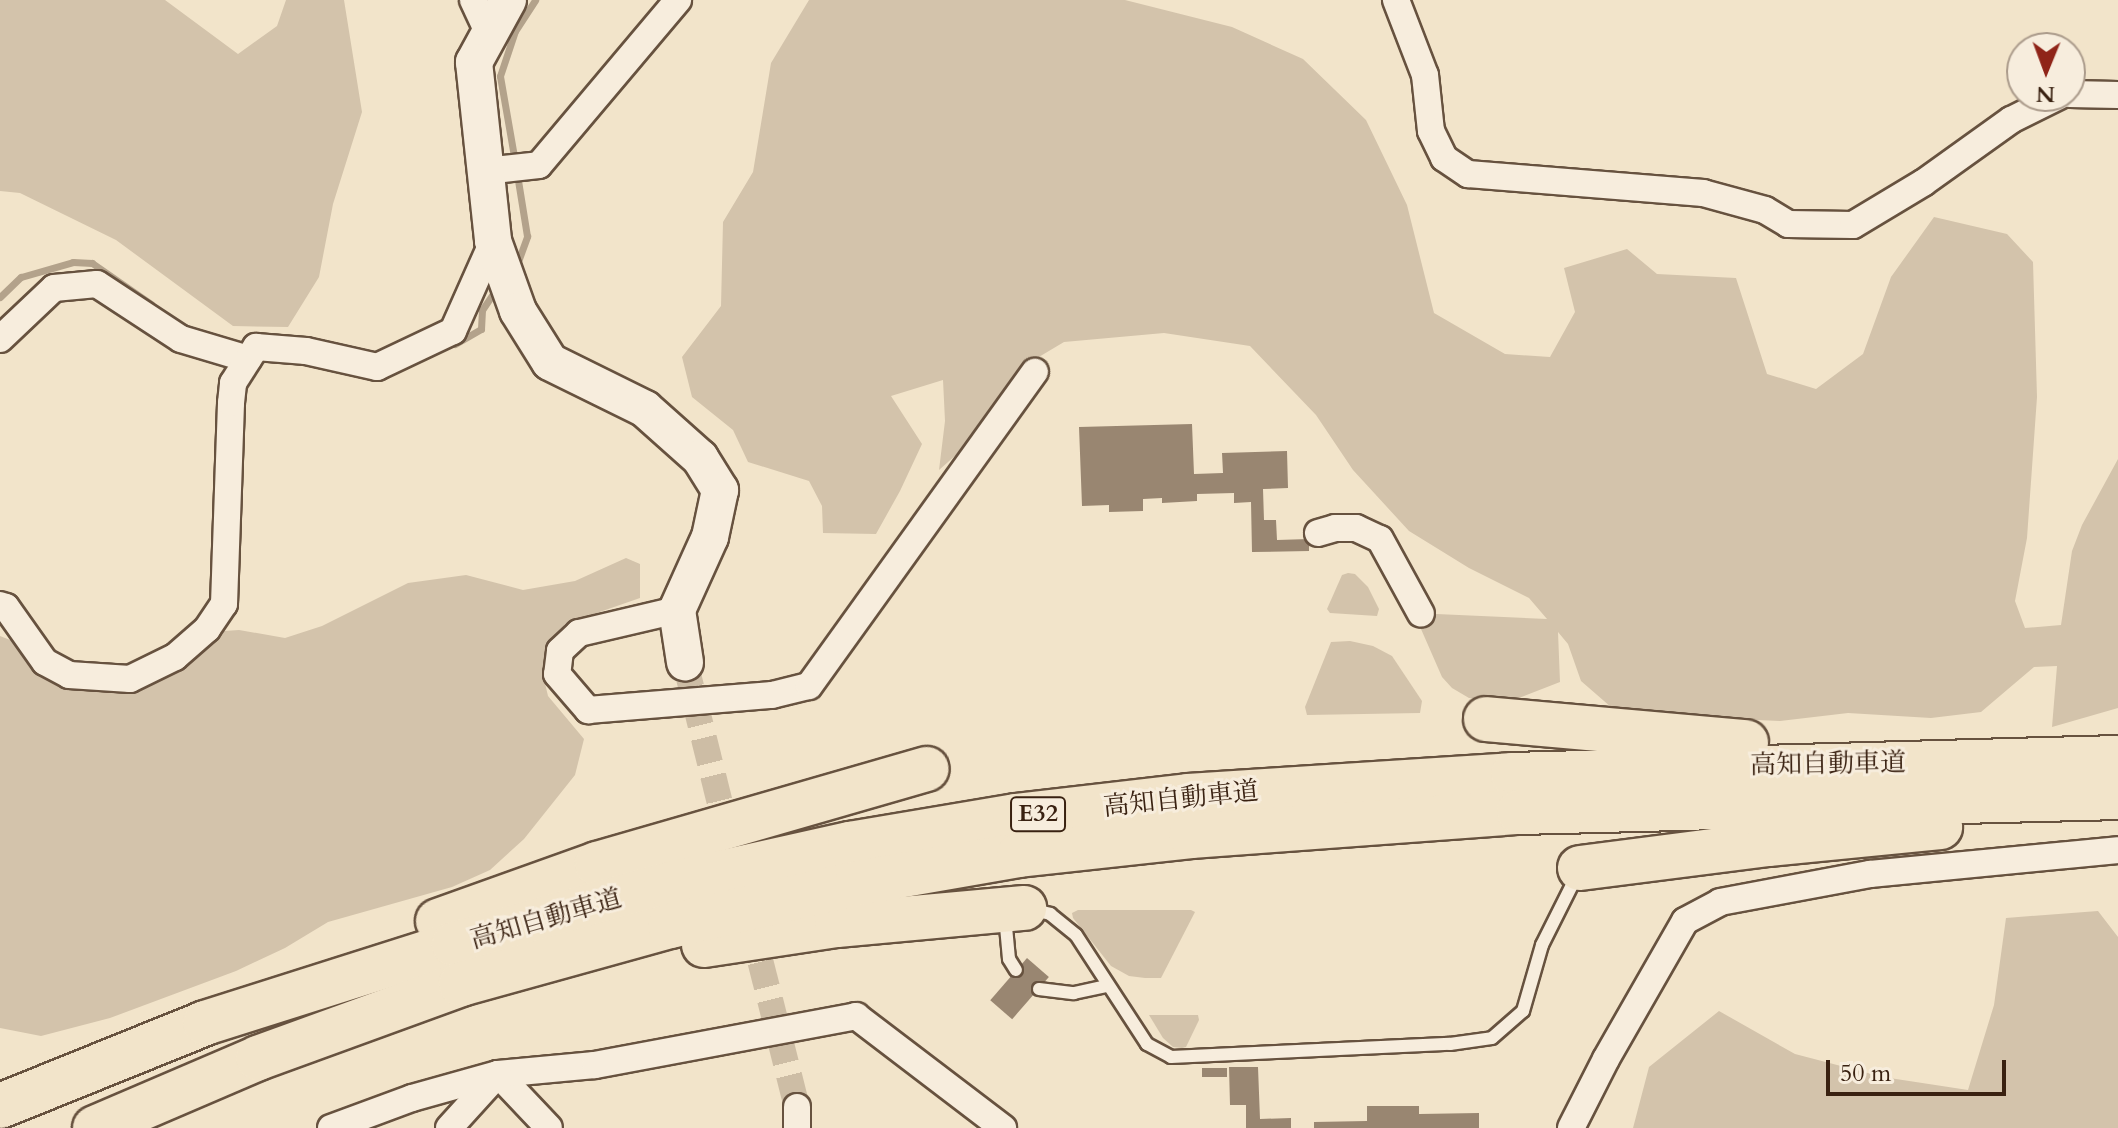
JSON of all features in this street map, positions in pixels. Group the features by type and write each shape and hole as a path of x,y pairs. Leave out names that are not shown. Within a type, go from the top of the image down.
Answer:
{"highway":[{"path":"1486,719 1817,748 2118,749"},
{"name":"高知自動車道","path":"0,1106 205,1023 454,944 666,885 850,844 1015,816 1188,796 1513,775 2118,758"},
{"path":"205,1023 438,922 597,864 927,769"},
{"name":"高知自動車道","path":"95,1128 258,1058 461,984 670,926 857,883 1019,855 1206,834 1519,812 2118,797"},
{"path":"1580,868 1768,844 2118,810"},
{"path":"258,1058 678,949 837,925 1014,908"}],"street":[{"path":"473,0 490,36"},
{"path":"508,0 474,62 506,169 502,267 550,362 645,409 709,467 720,490 710,537 677,610 685,662"},
{"path":"506,169 539,165 678,0"},
{"path":"1396,0 1425,75 1431,131 1444,158 1468,174 1703,193 1765,210 1788,224 1853,225 1923,183 2011,120 2027,112"},
{"path":"2086,94 2118,95"},
{"path":"0,339 54,288 97,284 181,339 251,354 306,351 377,367 453,331 502,267"},
{"path":"0,605 6,607 45,662 69,675 130,679 175,657 207,629 224,604 233,383 251,354"},
{"path":"677,610 579,633 560,651 557,674 588,710 772,695 809,686 1035,372"},
{"path":"1318,533 1335,528 1356,528 1380,539 1421,614"},
{"path":"1571,1128 1606,1059 1685,921 1720,902 1870,874 2118,850"},
{"path":"331,1128 412,1098 498,1074 595,1065 856,1016 1003,1128"},
{"path":"449,1128 498,1074"},
{"path":"498,1074 549,1128"}],"lane":[{"path":"1016,970 1009,959 1014,908 1050,914 1076,935 1147,1044 1171,1057 1434,1045 1492,1038 1523,1011 1542,945 1580,868"},
{"path":"1039,989 1074,993 1108,986"}],"shaded area":[{"path":"0,0 165,0 238,54 277,26 286,0 344,0 362,112 333,204 319,277 288,327 233,326 116,240 20,193 0,191"},
{"path":"809,0 1125,0 1232,27 1303,59 1366,120 1407,205 1434,313 1505,354 1550,357 1575,312 1564,268 1627,249 1657,274 1736,278 1767,374 1816,389 1863,354 1891,277 1934,217 2007,234 2033,262 2037,397 2027,538 2015,601 2025,628 2061,625 2072,551 2082,525 2118,459 2118,708 2052,727 2057,666 2034,667 1981,712 1931,718 1848,713 1780,721 1619,714 1581,681 1568,644 1558,632 1560,682 1514,700 1469,698 1452,688 1442,677 1414,613 1547,619 1529,598 1469,568 1409,531 1353,470 1316,415 1250,346 1164,333 1064,342 1017,370 982,432 939,470 945,421 943,380 891,396 922,444 900,491 876,534 823,533 822,506 809,481 748,462 733,430 692,397 682,357 721,306 723,222 753,172 771,63"},
{"path":"626,558 640,564 640,598 565,624 547,652 544,679 548,696 584,739 575,775 524,839 490,870 452,887 328,922 285,948 236,971 110,1018 41,1036 0,1028 0,636 91,672 145,671 179,634 239,630 285,638 322,626 408,583 466,575 523,590 575,581"},
{"path":"1355,574 1368,587 1379,609 1377,616 1330,613 1327,609 1342,575"},
{"path":"1350,641 1373,646 1392,656 1422,701 1420,713 1307,715 1305,707 1331,642"},
{"path":"1078,910 1195,912 1161,978 1145,978 1129,976 1111,966 1073,918 1072,913"},
{"path":"2098,911 2118,937 2118,1128 1633,1128 1649,1067 1719,1011 1795,1054 1883,1077 1968,1090 1994,1005 2006,918"},
{"path":"1149,1015 1198,1015 1199,1020 1186,1047 1182,1048 1173,1047 1163,1038"}],"building":[{"path":"1192,424 1194,474 1223,473 1222,453 1287,451 1288,488 1263,489 1264,520 1276,520 1277,540 1309,539 1309,551 1252,552 1251,502 1234,503 1234,493 1197,494 1197,501 1162,503 1162,498 1143,499 1143,511 1109,512 1109,505 1082,506 1079,427"},
{"path":"1027,958 1049,977 1012,1019 990,1000"},
{"path":"1229,1067 1258,1067 1260,1119 1291,1118 1291,1128 1246,1128 1246,1105 1230,1105"},
{"path":"1202,1068 1227,1068 1227,1077 1202,1077"},
{"path":"1367,1106 1419,1106 1419,1114 1479,1113 1479,1128 1314,1128 1314,1122 1367,1121"}],"waterway":[{"path":"515,162 500,76 515,31 535,0"},
{"path":"516,267 527,236 517,174"},
{"path":"0,297 21,277 73,262 92,263 151,304"},
{"path":"455,344 481,329 482,310 497,288"}],"tunnel":[{"path":"685,662 729,840"},
{"path":"751,924 797,1107"}]}
